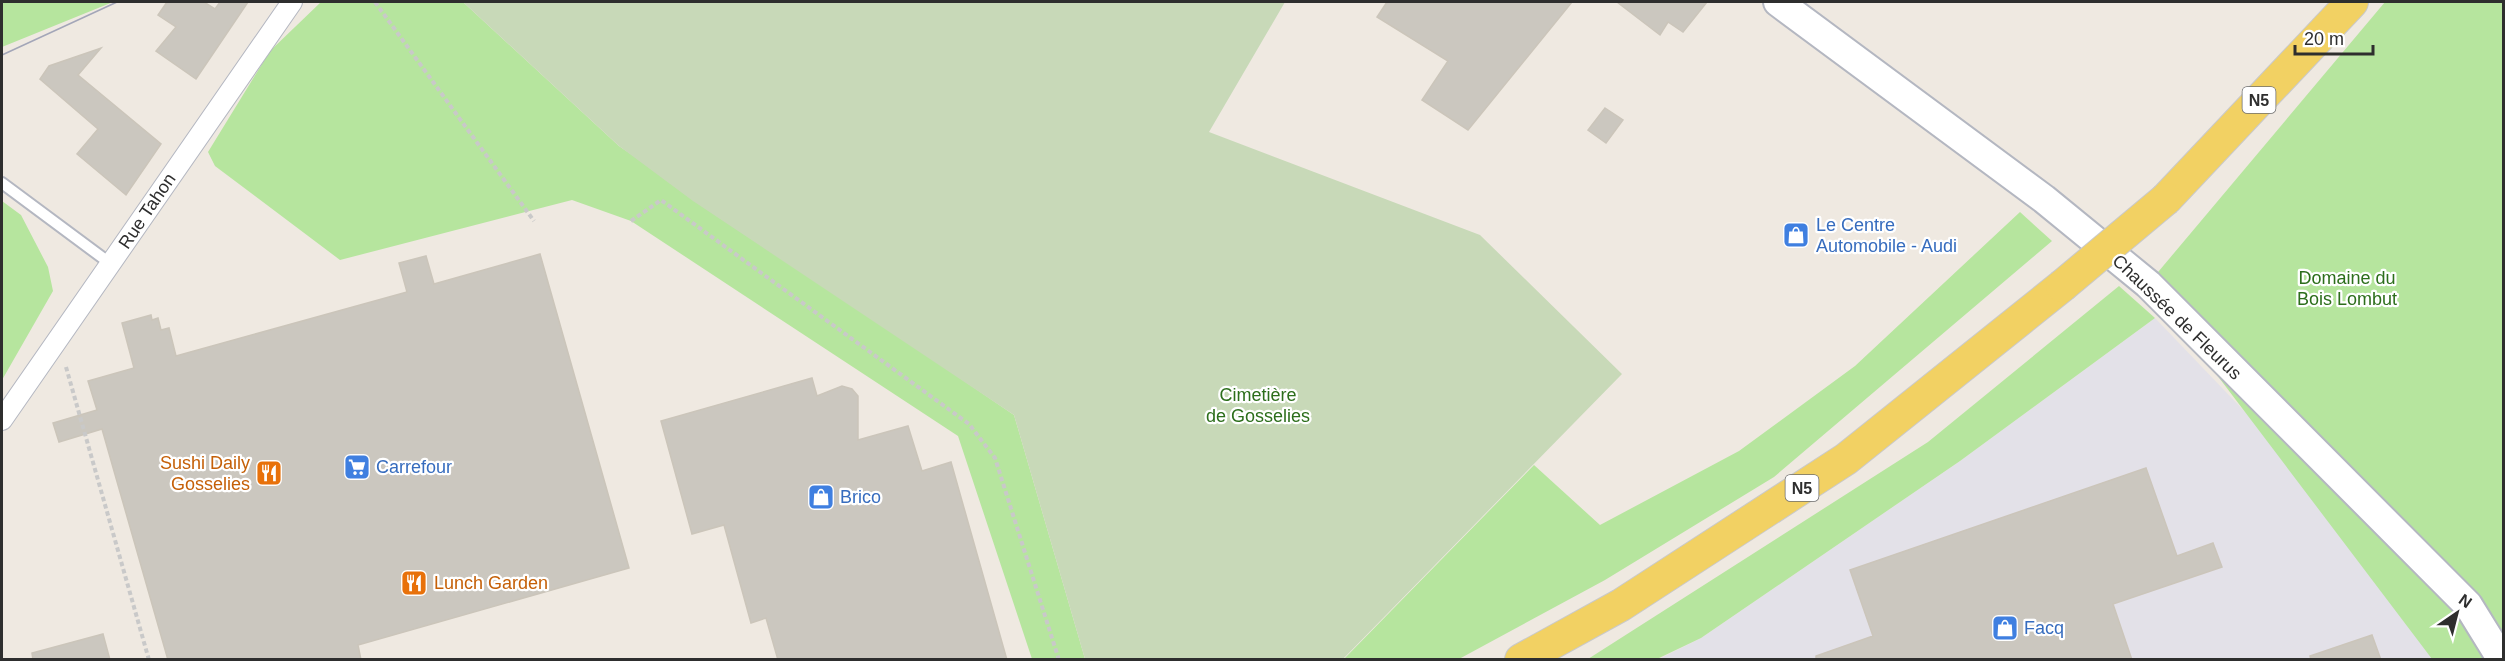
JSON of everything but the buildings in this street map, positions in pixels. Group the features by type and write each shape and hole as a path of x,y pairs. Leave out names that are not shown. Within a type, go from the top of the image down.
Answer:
{"main road":[{"name":"Chaussée de Fleurus","path":"1778,2 2044,199 2148,284 2468,606 2502,660"},
{"name":"N5","path":"1521,660 1621,605 1846,459 2062,286 2166,199 2352,2"}],"street":[{"name":"Rue Tahon","path":"2,420 292,2"}],"lane":[{"path":"2,183 111,264"}],"path":[{"path":"375,2 534,221"},
{"path":"631,221 661,200 969,424 995,458 1059,660"},
{"path":"58,340 149,660"}],"shaded area":[{"path":"2155,318 2452,628 2471,660 1657,660 1701,638 1960,461"}],"green space":[{"path":"2,2 113,2 2,47"},
{"path":"321,2 463,2 619,146 1014,415 1085,659 1032,659 958,436 631,221 572,200 340,260 215,166 208,152 270,51"},
{"name":"Cimetière de Gosselies","path":"463,2 1285,2 1209,132 1480,235 1622,374 1343,659 1085,659 1014,415 693,201 619,146"},
{"name":"Domaine du Bois Lombut","path":"2385,2 2503,2 2503,659 2432,659 2148,284"},
{"path":"2,201 21,215 48,267 53,291 2,380"},
{"path":"2020,212 2052,241 1774,477 1605,580 1459,659 1343,660 1534,465 1600,525 1739,451 1855,366"},
{"path":"2119,286 2155,318 1960,461 1701,638 1657,659 1588,659 1928,442"}],"tram line":[{"path":"2,55 117,2"}],"place":[{"name":"Le Centre Automobile - Audi","path":"1796,235"},
{"name":"Carrefour","path":"357,467"},
{"name":"Sushi Daily Gosselies","path":"269,473"},
{"name":"Brico","path":"821,497"},
{"name":"Lunch Garden","path":"414,583"},
{"name":"Facq","path":"2005,628"}]}
